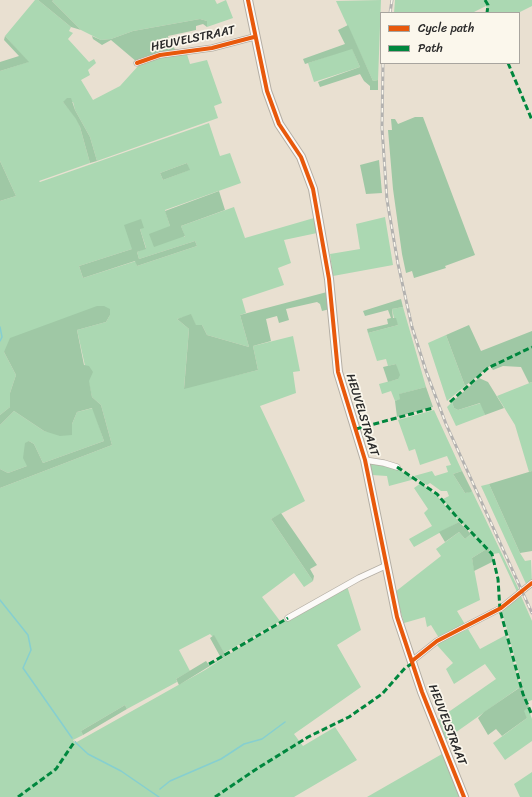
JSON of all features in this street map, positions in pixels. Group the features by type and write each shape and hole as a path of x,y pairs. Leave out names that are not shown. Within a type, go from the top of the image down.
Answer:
{"street":[{"name":"HEUVELSTRAAT","path":"248,0 254,37 266,91 279,124 301,158 313,189 329,279 338,372 365,460 385,566 401,633 427,707 464,797"},
{"name":"HEUVELSTRAAT","path":"137,63 160,55 212,48 254,37"},
{"path":"365,460 397,467"},
{"path":"288,618 354,580 385,566"},
{"path":"412,661 437,641 501,608 532,583"}],"green space":[{"path":"35,0 38,0 71,27 69,31 73,33 68,39 89,62 94,59 96,63 88,70 90,75 81,80 93,100 120,86 139,65 137,62 186,51 190,64 207,60 222,103 214,106 218,118 97,161 90,137 75,110 73,102 63,102 77,119 90,163 39,181 40,182 209,123 220,156 230,153 241,183 165,210 170,226 185,237 181,226 234,207 245,238 314,218 317,233 284,240 291,263 278,268 284,285 242,299 246,313 240,315 249,347 207,335 202,325 196,326 191,315 177,319 189,329 184,388 258,370 253,346 293,336 300,371 293,372 296,393 260,406 305,501 271,519 313,581 304,587 294,573 262,597 280,621 224,653 214,636 210,634 179,650 190,671 176,679 177,682 127,709 125,705 81,731 83,735 73,740 75,743 173,688 205,670 248,642 347,586 361,630 337,645 361,687 294,734 303,746 335,727 357,760 294,797 0,797 0,488 112,445 101,405 92,397 77,330 106,322 110,315 4,352 16,375 10,393 10,407 0,415 0,201 16,196 0,161 0,71 28,62 5,36","holes":["187,163 189,170 163,180 160,173","141,219 140,229 146,248 137,252 139,259 195,241 197,246 137,266 136,261 83,278 79,266 132,249"]},
{"path":"38,0 54,0 52,1 81,30 71,27"},
{"path":"215,0 217,4 226,0 233,18 207,27 207,21 200,19 133,31 111,39 101,40 81,30 52,1"},
{"path":"381,0 378,80 373,81 336,1"},
{"path":"395,0 532,0 532,6 520,12 489,12 486,6 474,12 394,12"},
{"path":"200,19 207,21 207,27 203,24 196,26 196,30 168,36 170,47 173,47 176,50 185,49 186,51 137,62 111,40 102,45 93,39 92,36 101,40 111,39 133,31"},
{"path":"348,25 373,81 378,80 378,90 370,90 370,86 364,81 360,74 320,87 318,82 360,67 352,49 305,64 303,59 345,44 338,30"},
{"path":"5,36 29,62 0,71 0,62 19,56 4,40"},
{"path":"352,48 360,67 314,82 308,63"},
{"path":"67,98 71,98 75,110 90,137 97,161 90,163 80,127 63,102"},
{"path":"415,117 423,117 475,255 445,266 446,268 414,278 412,271 406,273 402,254 393,189 388,130 392,130 391,119 395,119 398,124"},
{"path":"379,160 382,193 366,194 360,165"},
{"path":"0,161 16,196 0,201"},
{"path":"187,163 190,170 163,180 160,173"},
{"path":"219,191 225,210 181,226 185,236 154,247 149,234 170,226 165,211"},
{"path":"385,217 393,265 333,276 330,254 360,249 356,224"},
{"path":"141,219 144,228 140,229 146,249 137,252 139,259 195,241 197,246 137,266 135,261 83,278 79,266 132,249 124,225"},
{"path":"327,292 330,309 322,311 320,304 317,302 286,309 289,320 279,323 277,316 266,319 271,341 253,346 258,370 184,389 189,329 177,319 191,314 196,325 202,325 207,335 249,347 240,315"},
{"path":"401,299 403,307 392,309 393,318 396,318 398,325 368,333 367,329 388,324 387,319 391,318 388,310 365,316 363,311"},
{"path":"97,306 104,306 110,309 110,315 106,322 77,330 84,365 89,366 93,372 89,381 92,397 101,405 112,445 0,488 0,469 8,473 27,466 23,458 25,443 29,441 34,444 43,463 104,441 92,408 77,412 72,424 72,435 60,436 44,431 14,411 0,425 0,415 10,407 10,393 16,375 4,352 10,338"},
{"path":"403,307 426,387 400,394 401,399 395,401 391,391 382,394 379,384 398,379 396,364 388,366 386,359 377,361 368,333 398,325 394,318 392,309"},
{"path":"469,325 481,351 532,331 532,382 529,383 521,367 503,366 493,370 490,366 465,386 446,335"},
{"path":"446,335 465,386 447,401 428,343"},
{"path":"396,364 400,375 398,379 388,382 383,367"},
{"path":"479,378 488,382 504,408 485,415 480,403 458,410 454,408 452,402"},
{"path":"532,382 532,471 529,472 515,425 497,396"},
{"path":"426,387 433,407 397,417 395,401 400,399 399,394"},
{"path":"452,402 454,408 458,410 481,403 485,415 456,426 447,407"},
{"path":"93,408 104,441 43,463 34,444 29,441 27,466 8,473 0,469 0,425 14,411 44,431 71,435 72,424 77,412"},
{"path":"434,410 462,471 453,474 465,493 472,491 520,592 518,594 499,553 493,554 454,515 443,499 449,496 447,491 441,491 430,483 427,485 414,476 432,471 435,476 448,472 446,466 451,465 447,456 420,465 415,449 409,451 398,420"},
{"path":"370,462 397,469 415,479 389,486 387,476 372,475"},
{"path":"462,471 472,491 471,492 465,493 453,474"},
{"path":"532,471 532,551 520,553 489,484"},
{"path":"421,483 438,497 459,522 414,547 409,539 432,526 424,513 428,509 414,488"},
{"path":"489,484 520,553 525,561 531,560 532,583 527,586 481,486"},
{"path":"281,513 317,565 310,569 314,576 313,581 271,519"},
{"path":"459,522 471,534 465,539 459,532 445,542 439,532"},
{"path":"459,532 465,539 471,534 488,548 472,558 480,600 457,611 466,626 439,638 431,625 427,627 425,617 404,623 395,592 441,556 436,549"},
{"path":"488,548 494,561 474,571 472,558"},
{"path":"521,596 532,621 532,700 527,702 502,611"},
{"path":"468,629 480,649 506,635 520,687 445,740 437,720 496,679 485,664 454,684 446,669 453,663 436,644"},
{"path":"214,635 226,656 179,685 176,679 206,661 209,665 221,658 210,638"},
{"path":"522,686 529,707 524,711 527,718 502,736 496,729 488,735 478,718 484,712"},
{"path":"125,705 127,709 83,735 81,731"},
{"path":"528,708 532,719 532,741 505,760 493,743 527,718 523,711"},
{"path":"442,754 461,797 367,797"},
{"path":"532,772 532,797 520,797 514,784"}],"waterway":[{"path":"0,327 2,337 0,341"},
{"path":"0,600 28,635 31,650 23,668 72,738"},
{"path":"160,789 170,781 221,759 244,744 262,739 285,722"},
{"path":"75,742 88,754 121,771 159,797"}],"railway":[{"path":"390,12 392,0"},
{"path":"383,64 382,128 387,200 398,264 412,327 426,371 446,424 532,613"}],"marked path":[{"path":"485,0 488,5 487,12"},
{"path":"508,64 532,120"},
{"path":"450,402 488,368 532,347"},
{"path":"356,429 433,408"},
{"path":"397,467 437,494 492,554 498,579 500,610 523,694 532,715"},
{"path":"209,664 288,618"},
{"path":"215,797 308,737 349,717 382,694 405,668 413,663"},
{"path":"18,797 56,769 75,741"}],"cycle path":[{"path":"248,0 267,91 279,124 301,157 313,189 329,279 338,372 365,460 397,617 422,692 464,797"},
{"path":"137,63 160,55 212,48 254,37"},
{"path":"412,661 437,641 501,608 532,583"}]}
